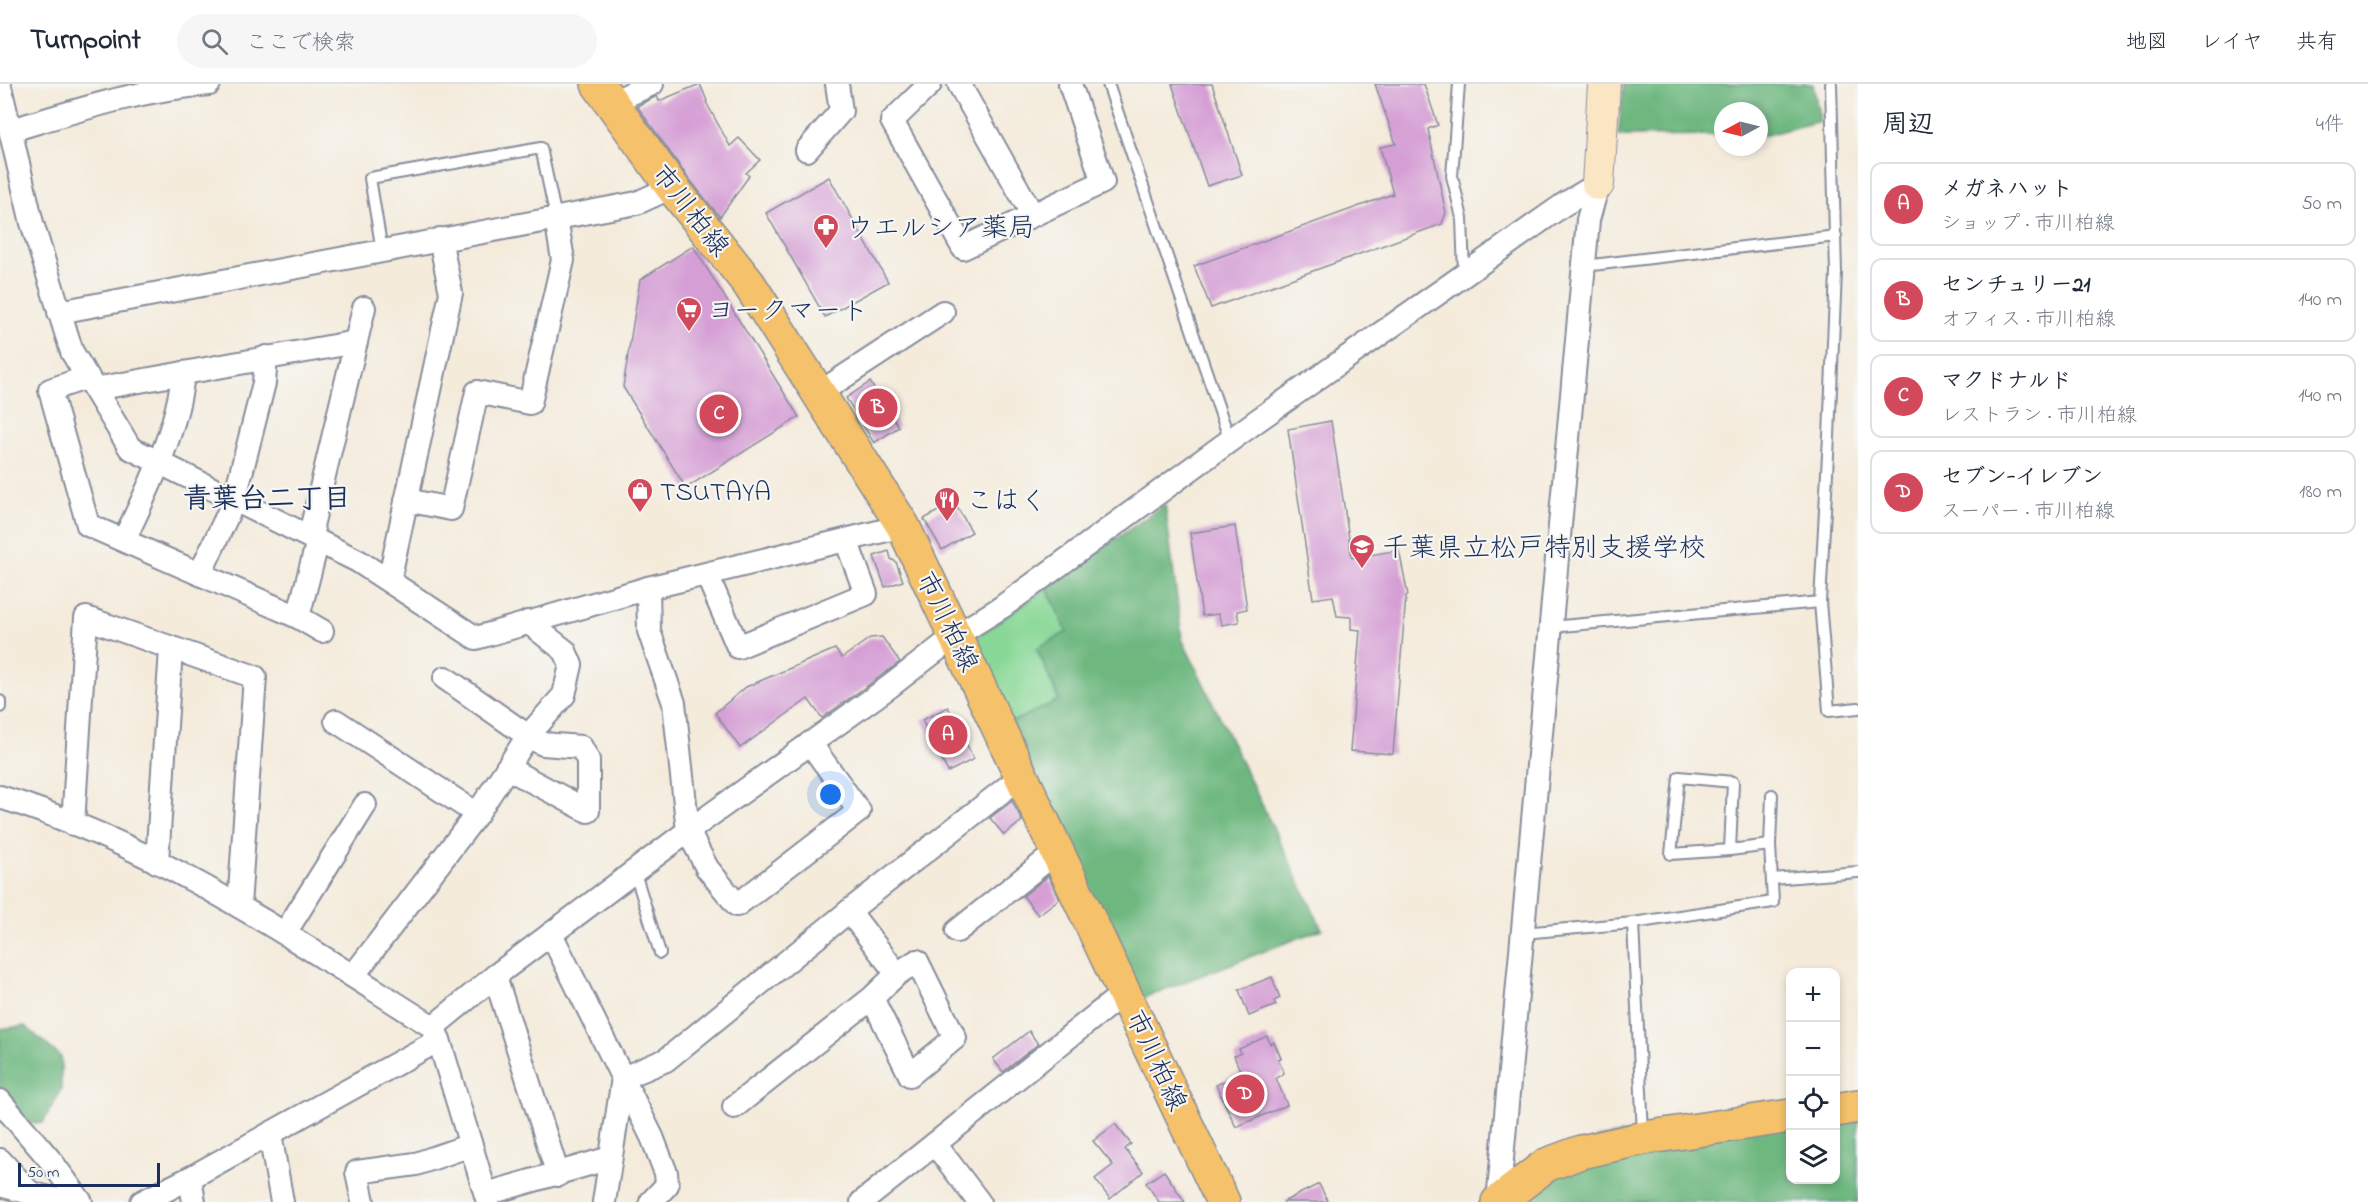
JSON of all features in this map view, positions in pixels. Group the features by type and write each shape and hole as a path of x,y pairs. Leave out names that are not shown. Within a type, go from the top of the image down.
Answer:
{"main road":[{"name":"市川柏線","path":"604,93 672,186 749,284 903,526 1023,775 1223,1202"},
{"path":"1840,1109 1858,1106"},
{"path":"1498,1202 1546,1166 1581,1152 1644,1138 1786,1117"}],"street":[{"path":"11,130 134,94 176,86 209,84"},
{"path":"604,93 652,84"},
{"path":"807,150 841,111 837,84"},
{"path":"930,84 892,121 963,248 1103,182 1070,84"},
{"path":"959,84 1032,214"},
{"path":"1498,1202 1588,220 1598,184 1604,84"},
{"path":"0,87 32,223 72,352 130,448 159,465 358,561 476,638 648,588 903,526"},
{"path":"142,1202 270,1134 436,1033 495,976 688,831 955,636 1002,607 1230,441 1563,205 1598,184"},
{"path":"59,312 638,203 672,186"},
{"path":"406,500 451,509 477,392 530,403 563,260 556,218"},
{"path":"389,581 451,294 440,239"},
{"path":"298,617 316,548 312,526 364,308"},
{"path":"819,393 943,312"},
{"path":"322,631 298,617 88,525 50,390 183,373 356,342"},
{"path":"200,574 234,501 264,383 266,357"},
{"path":"124,540 159,465 182,388 183,373"},
{"path":"707,575 738,647 866,594 846,540"},
{"path":"648,588 649,631 674,703 688,831 707,868 737,905 859,811 810,743"},
{"path":"73,824 86,618 255,677 239,906"},
{"path":"353,976 477,814 528,736 564,695 571,665 565,651 528,622"},
{"path":"157,862 171,649"},
{"path":"445,678 543,744 581,747 588,760 588,811 507,768"},
{"path":"336,721 477,814"},
{"path":"623,1078 666,1060 849,911 1023,775"},
{"path":"0,797 73,824 157,862 239,906 353,976 436,1033 487,1198 610,1158"},
{"path":"285,933 365,806"},
{"path":"957,931 1058,851"},
{"path":"849,911 897,974"},
{"path":"551,934 652,1137 666,1173 667,1185 651,1202"},
{"path":"734,1107 872,998 897,974 917,961 955,1038 910,1076 872,998"},
{"path":"495,976 558,1174"},
{"path":"862,1202 1125,992"},
{"path":"604,1202 623,1078"},
{"path":"0,1101 51,1161 81,1202"},
{"path":"270,1134 282,1202"},
{"path":"935,1144 979,1202"},
{"path":"363,1202 357,1172 416,1164 471,1145"},
{"path":"0,1160 30,1193"},
{"path":"190,1178 194,1202"},
{"path":"0,1185 65,1202"}],"lane":[{"path":"1108,84 1230,441"},
{"path":"1459,84 1452,176 1462,218 1464,275"},
{"path":"1831,84 1836,236 1833,354 1820,602 1829,711 1858,708"},
{"path":"382,251 370,178 541,148 556,218"},
{"path":"1584,266 1836,236"},
{"path":"1551,627 1820,602"},
{"path":"0,701 0,707"},
{"path":"1730,850 1733,782 1679,777 1671,854 1730,850 1770,845"},
{"path":"1523,933 1633,923 1773,903 1770,845 1772,795"},
{"path":"1772,879 1858,872"},
{"path":"635,873 660,953"},
{"path":"1633,923 1644,1138"}],"green space":[{"path":"1624,84 1813,84 1820,121 1768,134 1768,102 1714,102 1714,135 1618,136"},
{"path":"1165,504 1182,639 1322,929 1140,999 1008,724 1059,700 1037,648 1067,632 1047,588"},
{"path":"1047,588 1068,633 1037,649 1059,700 1008,724 969,642"},
{"path":"25,1026 61,1057 61,1089 43,1123 0,1122 0,1029"},
{"path":"1858,1097 1858,1202 1514,1202 1597,1138 1786,1109 1786,1184 1840,1184 1840,1100"}],"building":[{"path":"700,84 706,102 730,146 739,138 760,160 746,173 749,176 720,217 687,176 637,106 657,96 659,101"},
{"path":"1172,84 1212,84 1242,175 1207,186"},
{"path":"1375,84 1424,84 1438,125 1428,129 1446,213 1442,224 1211,308 1194,266 1393,194 1380,147 1396,144"},
{"path":"829,177 888,282 825,317 766,213"},
{"name":"ヨークマート","path":"693,246 799,417 686,488 623,387 640,280"},
{"path":"870,382 899,427 874,443 846,398"},
{"path":"1331,421 1352,558 1399,550 1408,595 1406,596 1393,754 1350,751 1360,630 1351,629 1351,617 1337,616 1333,596 1313,599 1288,429"},
{"path":"954,502 972,532 942,550 924,519"},
{"path":"1235,526 1247,609 1237,611 1239,622 1222,625 1218,614 1202,616 1190,533"},
{"path":"889,551 903,581 885,587 874,556"},
{"path":"882,637 900,662 822,718 808,699 740,748 715,713 746,687 835,649 842,658 870,638"},
{"path":"948,707 974,759 948,772 922,720"},
{"path":"1012,801 1022,821 1004,835 990,818"},
{"path":"1048,876 1059,899 1038,915 1023,896"},
{"path":"1272,977 1280,998 1274,1001 1276,1005 1249,1016 1239,990"},
{"path":"1029,1031 1038,1044 1003,1072 993,1059"},
{"path":"1267,1036 1270,1044 1274,1042 1281,1058 1278,1059 1284,1073 1276,1078 1287,1105 1236,1127 1216,1085 1241,1073 1234,1056 1241,1053 1239,1049"},
{"path":"1115,1124 1131,1144 1125,1149 1143,1172 1110,1199 1095,1179 1113,1165 1093,1141"},
{"path":"1164,1171 1185,1202 1159,1202 1146,1183"},
{"path":"1319,1184 1328,1202 1283,1202"}],"place":[{"name":"ウエルシア薬局","path":"826,250"},
{"name":"ヨークマート","path":"689,333"},
{"name":"センチュリー21","path":"878,408"},
{"name":"マクドナルド","path":"719,414"},
{"name":"TSUTAYA","path":"640,514"},
{"name":"こはく","path":"947,523"},
{"name":"千葉県立松戸特別支援学校","path":"1362,570"},
{"name":"メガネハット","path":"948,735"},
{"name":"セブン-イレブン","path":"1245,1094"}],"district":[{"name":"青葉台二丁目","path":"267,497"}]}
